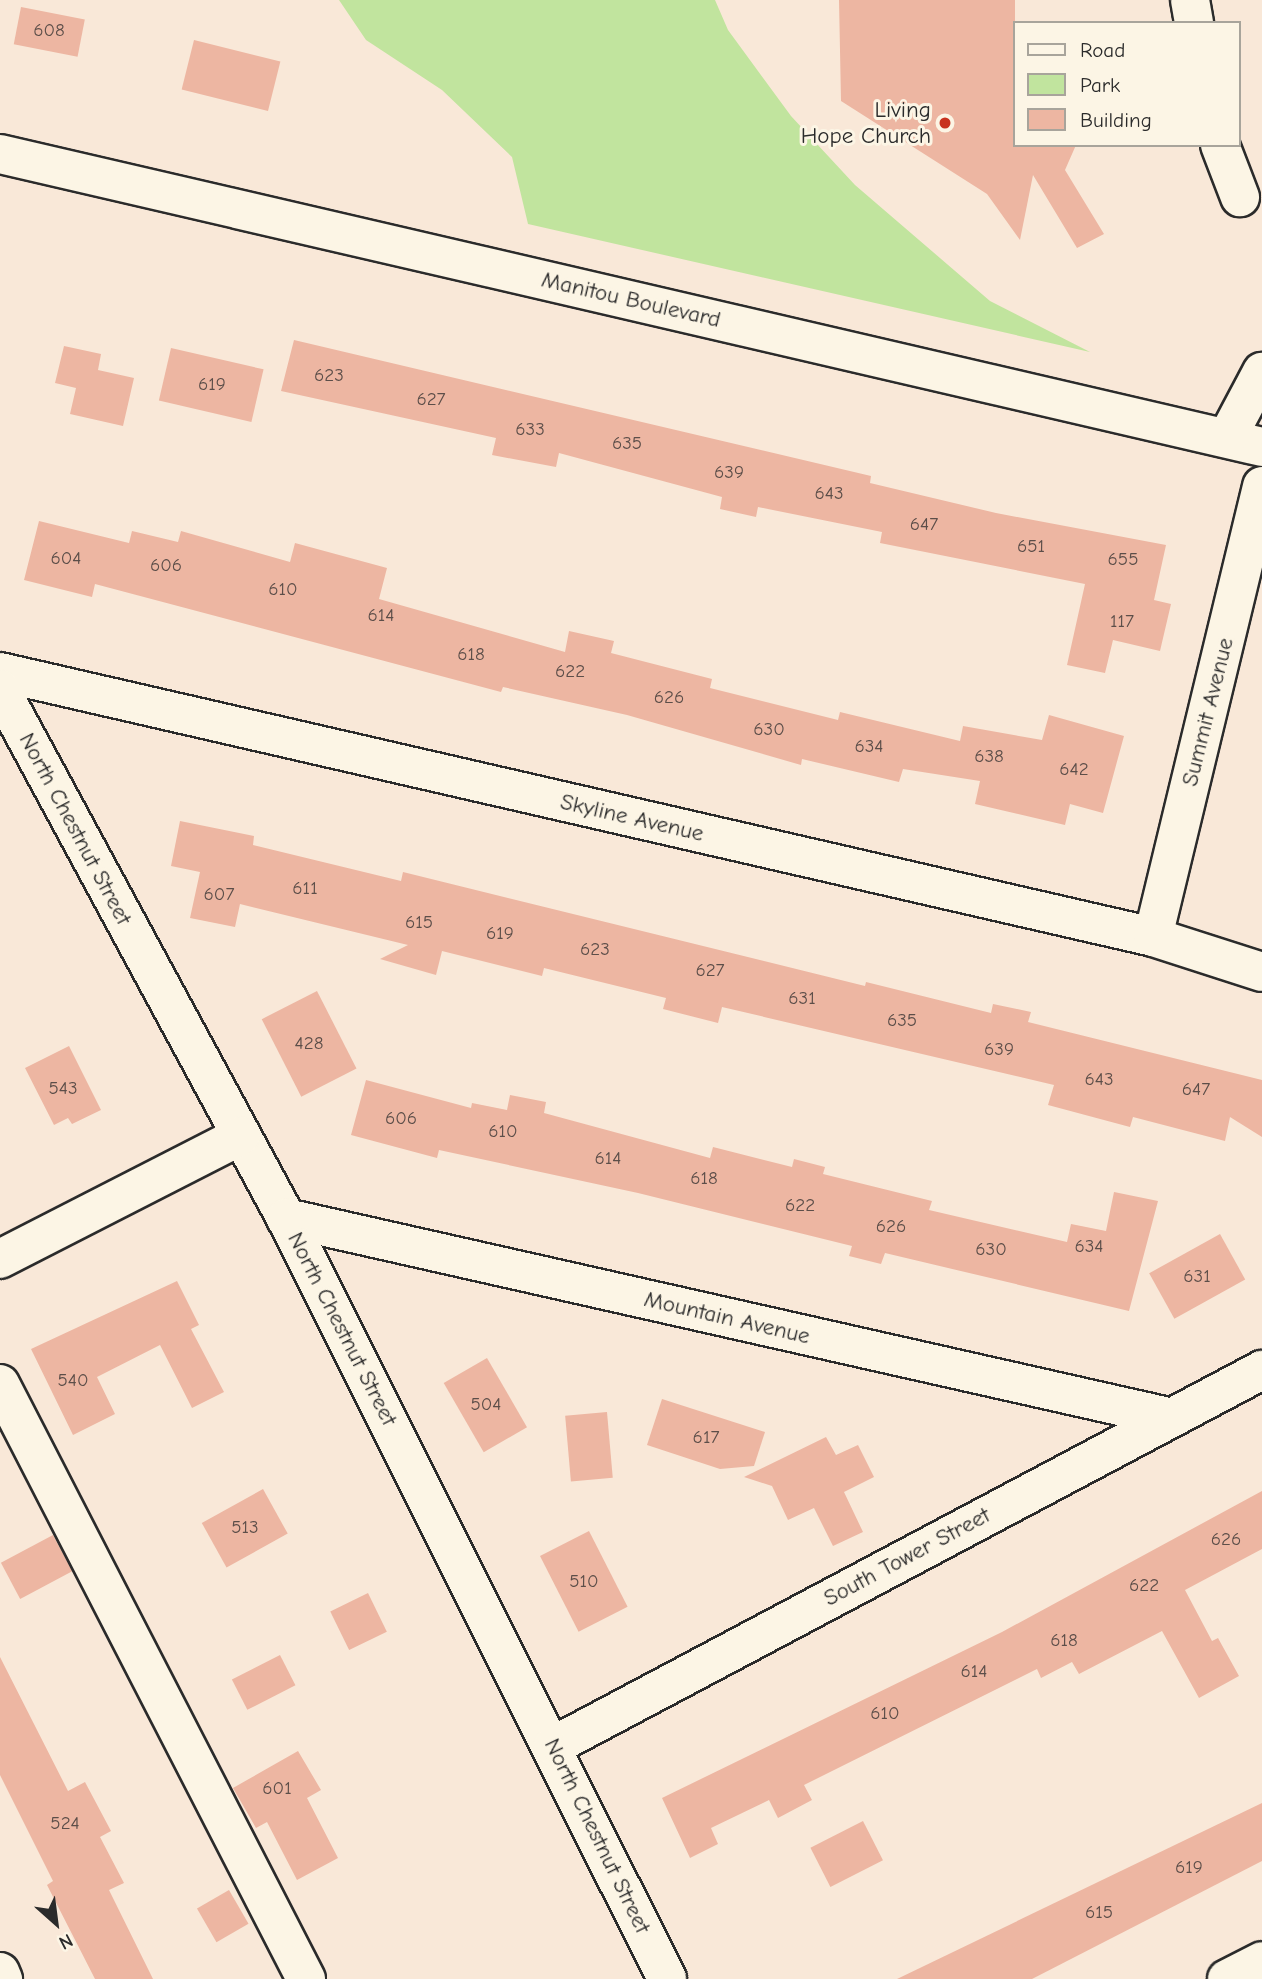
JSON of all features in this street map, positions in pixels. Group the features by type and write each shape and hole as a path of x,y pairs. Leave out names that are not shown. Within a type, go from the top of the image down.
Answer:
{"street":[{"path":"1190,0 1195,21"},
{"path":"1221,147 1240,197"},
{"name":"Manitou Boulevard","path":"0,154 1245,442"},
{"path":"1245,442 1262,372"},
{"name":"Summit Avenue","path":"1153,937 1262,486"},
{"name":"Skyline Avenue","path":"0,672 1153,937 1262,972"},
{"name":"North Chestnut Street","path":"0,689 286,1218 553,1746 667,1979"},
{"path":"0,1259 240,1136"},
{"name":"Mountain Avenue","path":"286,1218 1168,1417"},
{"name":"South Tower Street","path":"553,1746 1168,1417 1262,1370"},
{"path":"0,1384 306,1979"},
{"path":"1227,1979 1262,1961"},
{"path":"0,1972 4,1979"}],"green space":[{"path":"339,0 715,0 728,30 791,116 855,185 990,301 1090,352 528,224 512,157 442,90 366,40"}],"building":[{"name":"Living Hope Church","path":"839,0 1015,0 1014,147 1075,147 1065,170 1104,234 1077,248 1033,175 1020,240 987,194 841,101"},
{"path":"21,7 85,19 78,57 14,44"},
{"path":"194,40 280,62 268,111 182,89"},
{"path":"294,340 871,476 870,483 996,513 1166,545 1154,600 1171,604 1160,651 1113,640 1105,673 1067,665 1085,584 880,543 882,532 758,507 756,517 720,509 722,497 559,453 556,467 492,455 496,438 281,391"},
{"path":"64,346 101,354 98,370 134,378 123,426 70,414 76,388 55,383"},
{"path":"171,348 264,369 251,422 159,401"},
{"path":"39,521 129,543 132,531 178,542 181,531 290,562 295,543 387,568 379,599 565,652 569,631 614,641 611,653 712,679 710,688 838,720 840,712 960,741 963,726 1042,740 1049,715 1124,736 1103,813 1070,804 1065,825 975,804 980,781 903,769 899,782 802,759 801,765 627,715 503,687 501,692 95,584 92,597 24,580"},
{"path":"180,821 254,836 253,845 401,881 403,872 865,986 866,982 991,1013 993,1004 1031,1012 1028,1022 1262,1080 1262,1137 1230,1117 1225,1141 1133,1117 1130,1127 1048,1105 1054,1085 722,1007 718,1023 663,1009 666,998 544,968 542,976 442,951 436,975 380,959 408,945 240,904 235,927 190,918 200,872 171,866"},
{"path":"317,991 356,1069 301,1097 262,1019"},
{"path":"69,1046 101,1110 72,1124 68,1118 54,1125 25,1068"},
{"path":"366,1080 471,1108 472,1103 507,1110 510,1095 546,1102 544,1113 710,1158 713,1147 792,1167 794,1159 825,1167 823,1174 932,1201 929,1210 1067,1242 1071,1224 1106,1231 1114,1192 1158,1201 1129,1311 885,1253 881,1264 849,1256 852,1246 638,1193 439,1150 437,1158 351,1135"},
{"path":"1220,1234 1245,1279 1174,1319 1149,1273"},
{"path":"177,1281 199,1325 191,1329 224,1392 192,1408 160,1345 97,1377 115,1414 73,1435 31,1349"},
{"path":"487,1358 527,1427 484,1452 444,1383"},
{"path":"662,1399 765,1432 754,1466 720,1469 647,1445"},
{"path":"607,1412 613,1478 571,1481 565,1416"},
{"path":"826,1437 836,1455 858,1445 874,1477 844,1492 863,1532 833,1546 814,1508 788,1520 772,1486 744,1477"},
{"path":"263,1489 288,1534 227,1568 202,1523"},
{"path":"1262,1491 1262,1549 1185,1590 1212,1641 1218,1638 1239,1676 1199,1698 1162,1631 1079,1674 1072,1662 1041,1678 1037,1669 804,1785 812,1800 778,1818 769,1800 711,1828 718,1844 690,1858 662,1798 1002,1632"},
{"path":"589,1531 628,1607 579,1632 540,1556"},
{"path":"53,1535 72,1571 20,1599 1,1563"},
{"path":"368,1593 387,1632 349,1650 330,1611"},
{"path":"280,1655 295,1685 247,1710 232,1680"},
{"path":"0,1657 68,1791 85,1782 111,1831 100,1837 124,1883 109,1890 153,1979 95,1979 47,1885 53,1881 0,1775"},
{"path":"298,1751 321,1790 307,1798 338,1858 297,1880 267,1822 256,1828 233,1788"},
{"path":"1262,1803 1262,1861 1032,1979 897,1979"},
{"path":"863,1821 883,1860 830,1887 810,1848"},
{"path":"229,1890 248,1924 216,1942 197,1909"}],"place":[{"name":"Living Hope Church","path":"945,123"}]}
